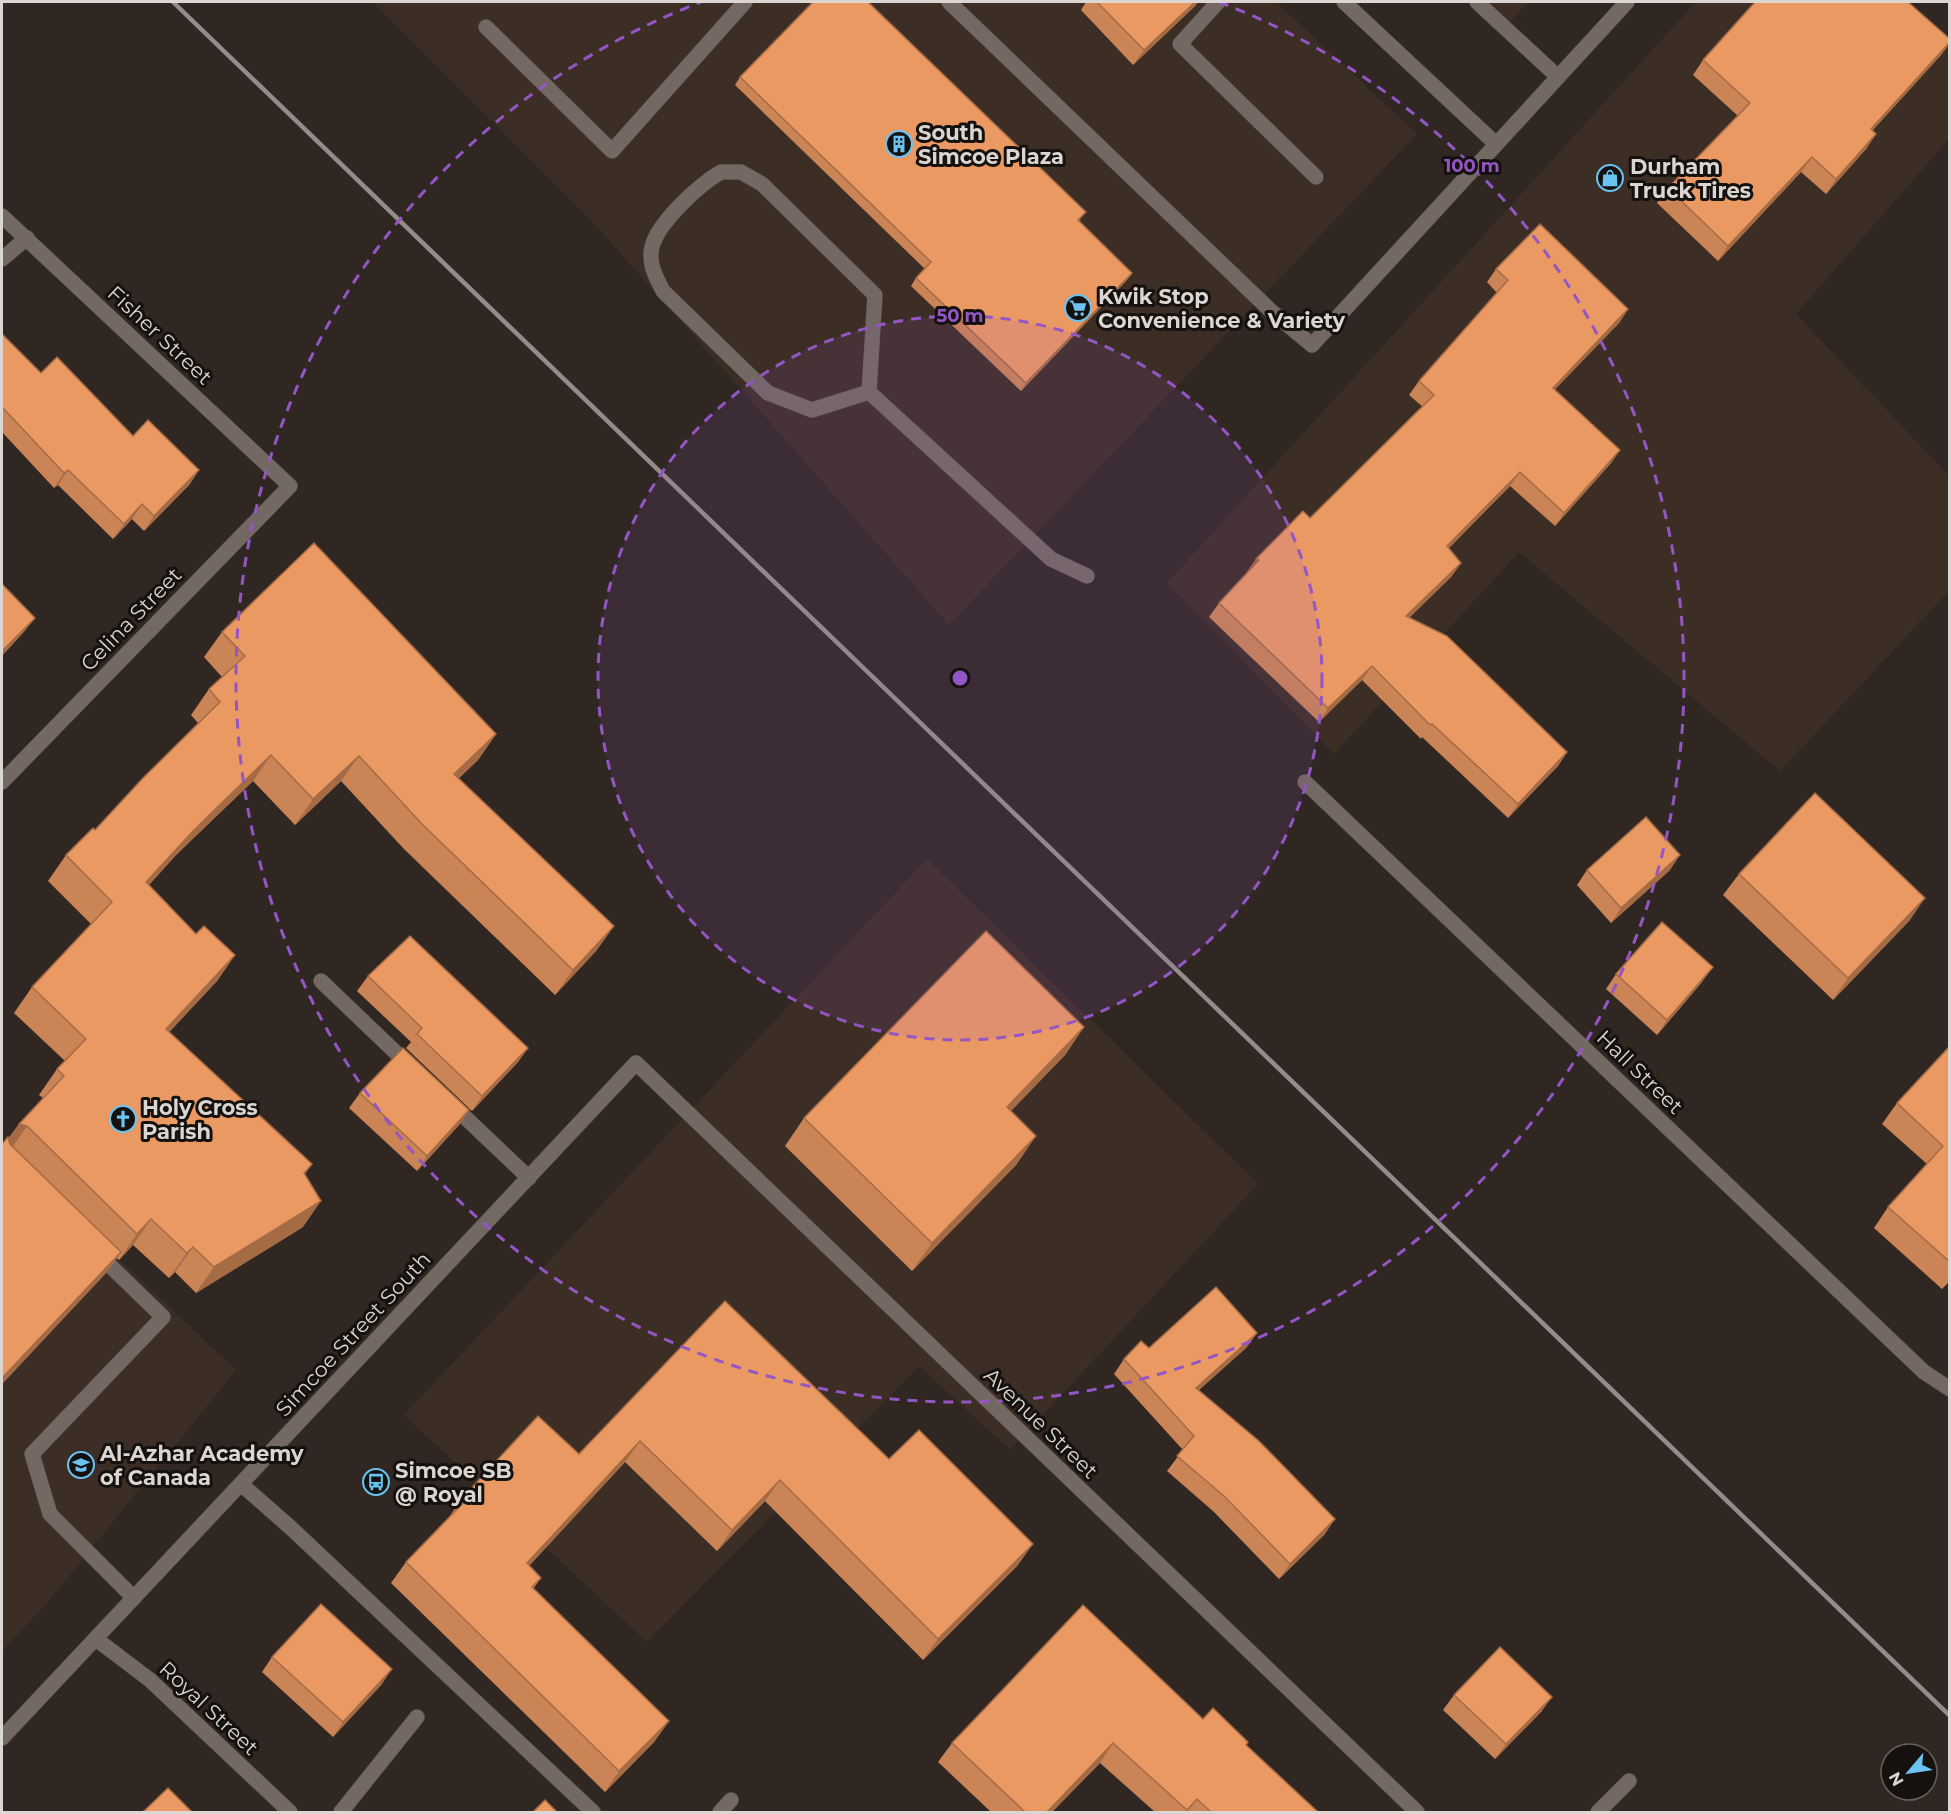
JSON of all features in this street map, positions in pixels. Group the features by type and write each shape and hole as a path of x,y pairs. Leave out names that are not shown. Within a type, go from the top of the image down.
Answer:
{"street":[{"path":"486,27 612,151 746,2"},
{"path":"949,2 1262,303 1312,345 1627,2"},
{"path":"1218,2 1180,44 1316,177"},
{"path":"1344,2 1496,144"},
{"path":"1477,2 1558,77"},
{"path":"721,172 741,172 762,184 875,295 869,392 812,410 768,393 663,291 652,271 652,247 660,229 705,181 721,172"},
{"name":"Fisher Street","path":"2,216 290,486"},
{"path":"2,259 27,238"},
{"path":"869,392 1051,559 1087,576"},
{"name":"Celina Street","path":"2,782 290,486"},
{"name":"Hall Street","path":"1305,782 1924,1372 1950,1389"},
{"path":"321,981 422,1077"},
{"name":"Simcoe Street South","path":"2,1738 636,1063"},
{"name":"Avenue Street","path":"636,1063 1417,1812"},
{"path":"439,1092 529,1178"},
{"path":"86,1242 163,1317 32,1454 50,1514 134,1598"},
{"path":"241,1484 593,1812"},
{"name":"Royal Street","path":"96,1639 150,1680 290,1812"},
{"path":"341,1812 417,1717"},
{"path":"1599,1812 1629,1781"},
{"path":"720,1812 731,1800"}],"shaded area":[{"path":"373,2 1276,2 1417,134 949,625 593,222"},
{"path":"1470,2 1529,2 1502,30"},
{"path":"1696,2 1893,2 1949,38 1949,139 1796,314 1949,476 1949,591 1780,771 1519,552 1334,754 1167,583"},
{"path":"927,859 1258,1184 1010,1450 919,1366 647,1642 404,1415"},
{"name":"Al-Azhar Academy of Canada","path":"2,1149 236,1370 47,1603 2,1651"}],"building":[{"name":"South Simcoe Plaza","path":"813,2 868,2 1086,212 1078,220 1132,273 1026,383 916,278 931,262 740,77"},
{"path":"1097,2 1195,2 1144,50"},
{"path":"1755,2 1908,2 1950,39 1950,42 1871,129 1876,134 1836,179 1812,157 1728,246 1668,188 1750,103 1703,60"},
{"path":"1540,224 1628,309 1553,388 1620,450 1564,513 1520,472 1447,546 1461,563 1406,616 1447,636 1567,752 1518,804 1432,724 1430,725 1372,666 1328,708 1219,603 1259,560 1256,559 1303,511 1310,518 1434,395 1419,381 1508,280 1496,269"},
{"path":"2,334 41,373 57,357 133,436 148,420 199,470 154,516 142,504 124,524 68,470 64,473 2,407"},
{"path":"314,543 496,734 454,774 614,926 573,970 422,824 359,756 313,799 271,755 194,830 146,882 196,934 204,926 235,955 166,1029 312,1164 304,1173 321,1201 214,1267 193,1247 187,1253 151,1219 137,1234 27,1126 19,1124 64,1076 57,1069 86,1039 32,987 112,902 66,855 93,828 95,830 143,778 220,702 209,689 245,656 222,632"},
{"path":"2,584 35,618 2,651"},
{"path":"1815,793 1925,898 1848,978 1739,874"},
{"path":"1646,817 1680,855 1621,908 1587,870"},
{"path":"1662,922 1713,967 1667,1020 1616,974"},
{"path":"986,931 1084,1027 1007,1107 1036,1136 932,1243 804,1118"},
{"path":"410,936 528,1048 482,1096 417,1034 422,1028 368,976"},
{"path":"1950,1046 1950,1262 1888,1207 1943,1146 1897,1103"},
{"path":"403,1048 469,1110 427,1156 360,1093"},
{"path":"8,1137 10,1144 121,1252 2,1378 2,1144"},
{"path":"1216,1287 1257,1333 1196,1388 1259,1441 1335,1519 1290,1564 1225,1497 1177,1456 1194,1436 1124,1359 1141,1341 1149,1348"},
{"path":"725,1301 889,1459 919,1430 1033,1544 938,1639 780,1480 732,1530 640,1441 527,1563 541,1578 532,1587 669,1721 619,1771 406,1562 467,1499 464,1496 538,1416 579,1454"},
{"path":"321,1604 392,1669 343,1722 272,1657"},
{"path":"1083,1605 1203,1719 1213,1708 1248,1742 1246,1745 1318,1812 1211,1812 1197,1799 1187,1810 1113,1743 1047,1812 1025,1812 952,1743"},
{"path":"1500,1647 1552,1697 1506,1744 1454,1695"},
{"path":"168,1788 192,1812 143,1812"},
{"path":"545,1800 557,1812 533,1812"}],"railway":[{"path":"173,2 1950,1716"}],"place":[{"name":"South Simcoe Plaza","path":"899,144"},
{"name":"Durham Truck Tires","path":"1610,178"},
{"name":"Kwik Stop Convenience & Variety","path":"1078,308"},
{"name":"Holy Cross Parish","path":"123,1119"},
{"name":"Al-Azhar Academy of Canada","path":"81,1465"},
{"name":"Simcoe SB @ Royal","path":"376,1482"}]}
